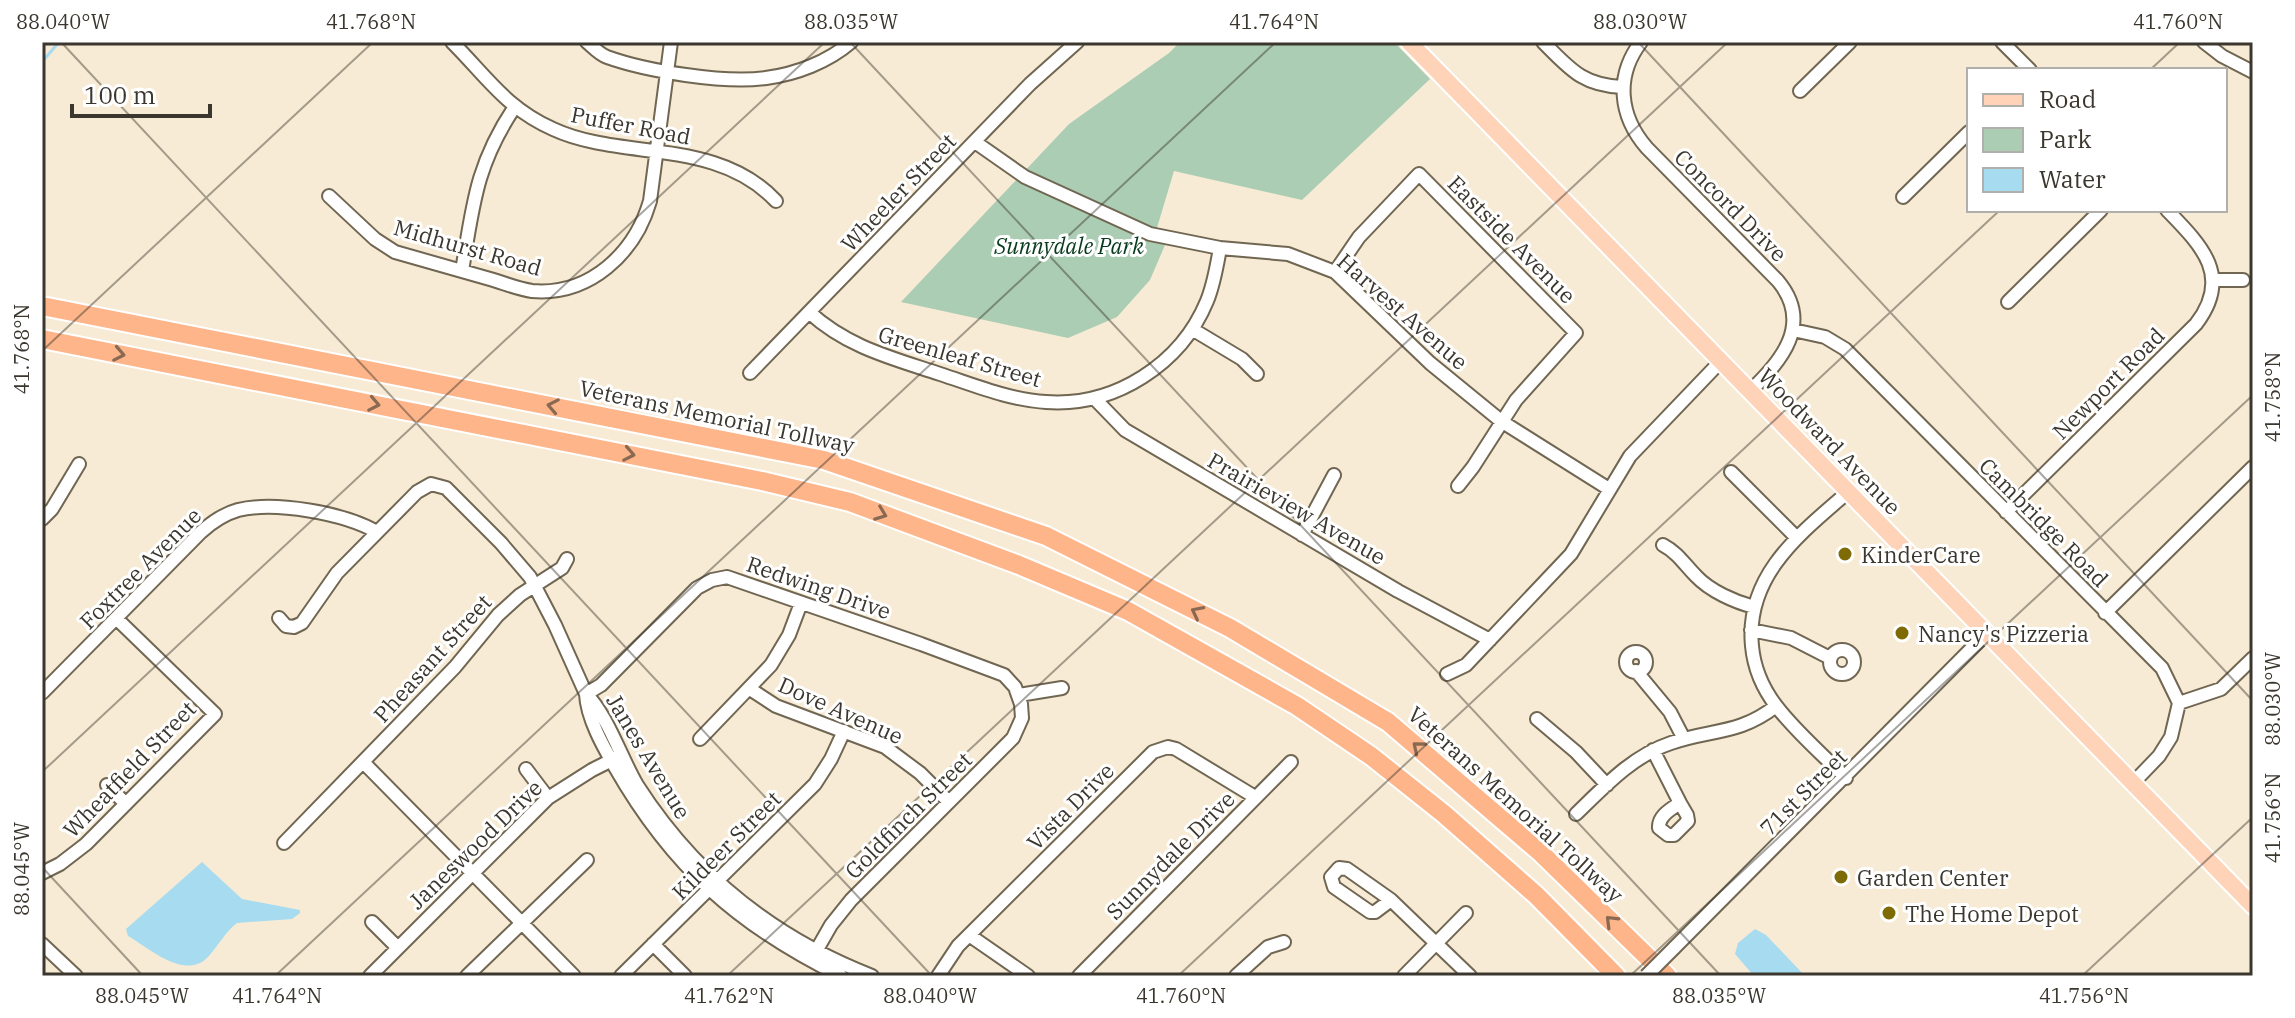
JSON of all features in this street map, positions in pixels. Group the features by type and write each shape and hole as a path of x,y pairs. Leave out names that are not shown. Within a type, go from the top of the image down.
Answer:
{"highway":[{"path":"42,296 106,319"},
{"name":"Veterans Memorial Tollway","path":"42,306 824,460 1046,536 1230,628 1388,722 1541,853 1667,976"},
{"path":"42,339 762,481 850,502 1019,565 1128,611 1297,706 1371,756 1444,814 1536,895 1616,976"}],"main road":[{"name":"Woodward Avenue","path":"1409,42 2253,906"}],"street":[{"name":"Puffer Road","path":"452,42 514,108 553,130 577,138 702,159 728,170 776,201"},
{"path":"587,42 603,56 666,73 753,80 820,62 851,42"},
{"name":"Midhurst Road","path":"329,196 387,248 532,291 564,288 584,282 602,272 624,253 641,227 650,201 671,42"},
{"name":"Wheeler Street","path":"750,373 1030,84 1077,42"},
{"path":"1543,42 1582,78 1592,83 1622,87 1629,62 1641,42"},
{"path":"1800,91 1850,42"},
{"path":"2002,42 2028,68"},
{"path":"2204,42 2222,56 2253,72"},
{"name":"Concord Drive","path":"1622,87 1622,100 1640,140 1782,286 1790,304 1793,330"},
{"path":"462,271 481,172 491,144 514,108"},
{"path":"1903,197 1967,134"},
{"name":"Harvest Avenue","path":"975,142 1025,177 1125,224 1171,240 1288,254 1335,272 1430,363 1501,421 1609,489"},
{"name":"Eastside Avenue","path":"1335,272 1359,237 1419,174 1576,333 1501,421"},
{"path":"2008,302 2099,212"},
{"path":"2169,212 2199,243 2212,275 2243,280"},
{"name":"Greenleaf Street","path":"809,312 828,329 856,345 1002,394 1047,403 1094,398 1130,384 1174,354 1208,300 1220,248"},
{"name":"Newport Road","path":"2006,512 2196,324 2205,311 2212,275"},
{"path":"1192,329 1242,359 1257,374"},
{"path":"1750,391 1779,363 1793,330"},
{"name":"Cambridge Road","path":"1793,330 1825,337 1845,349 2162,668 2179,703"},
{"path":"1447,674 1466,665 1571,554 1638,446 1721,361"},
{"name":"Prairieview Avenue","path":"1094,398 1125,430 1398,591 1490,640"},
{"path":"1458,486 1501,421"},
{"path":"42,519 52,509 79,464"},
{"path":"2105,613 2253,467"},
{"path":"1731,472 1797,538"},
{"path":"1302,535 1334,475"},
{"name":"Janes Avenue","path":"377,532 417,492 431,484 446,488 512,555 535,586 586,694 586,706 650,823 752,925 813,956 872,976"},
{"path":"1846,778 1776,706 1757,672 1751,630 1754,607 1768,571 1797,538 1848,492"},
{"name":"Foxtree Avenue","path":"42,693 208,526 241,509 274,508 343,517 377,532"},
{"path":"279,618 286,626 294,627 302,623 337,573 377,532"},
{"path":"1663,545 1677,553 1702,581 1741,604 1754,607"},
{"name":"Pheasant Street","path":"284,843 455,667 498,615 520,595 562,568 567,559"},
{"name":"Redwing Drive","path":"586,694 601,685 697,588 706,582 727,577 1004,675 1019,695"},
{"path":"700,739 750,689 782,649 801,603"},
{"name":"Wheatfield Street","path":"42,873 79,851 215,714 117,619"},
{"path":"1751,630 1791,638 1830,658"},
{"name":"71st Street","path":"1646,976 1987,633"},
{"path":"2133,783 2166,746 2179,703 2221,689 2253,658"},
{"path":"1636,671 1670,712 1684,739"},
{"path":"1019,695 1062,688"},
{"name":"Dove Avenue","path":"750,689 776,706 873,741 896,754 949,802"},
{"name":"Goldfinch Street","path":"813,956 851,900 1013,738 1022,718 1019,695"},
{"path":"1576,814 1637,760 1653,750 1684,739 1728,732 1764,716 1776,706"},
{"path":"1537,719 1576,752 1607,785"},
{"name":"Kildeer Street","path":"621,976 815,784 844,731"},
{"name":"Vista Drive","path":"938,976 958,946 1153,752 1168,747 1176,749 1255,797"},
{"path":"1653,750 1680,803"},
{"name":"Janeswood Drive","path":"370,976 548,798 616,758"},
{"path":"363,762 574,976"},
{"name":"Sunnydale Drive","path":"1079,976 1291,762"},
{"path":"526,769 548,798"},
{"path":"107,785 126,804"},
{"path":"467,976 587,860"},
{"path":"1391,900 1375,912 1370,912 1334,887 1332,874 1339,868 1347,869 1391,900 1470,976"},
{"path":"1404,976 1466,913"},
{"path":"372,922 398,948"},
{"path":"969,935 1028,976"},
{"path":"1236,976 1268,947 1284,942"},
{"path":"42,944 76,976"},
{"path":"653,944 685,976"},
{"name":"Janes Avenue","path":"813,956 841,976"}],"green space":[{"name":"Sunnydale Park","path":"1180,42 1394,42 1430,79 1302,200 1174,171 1153,241 1165,245 1150,280 1117,317 1068,338 901,302 1069,124"}],"water":[{"path":"202,862 242,899 300,910 300,913 292,919 237,923 208,957 189,966 167,960 128,936 126,929"},
{"path":"1755,929 1766,935 1805,976 1754,976 1735,954 1738,943"}],"waterway":[{"path":"42,62 59,42"}],"place":[{"name":"KinderCare","path":"1845,554"},
{"name":"Nancy's Pizzeria","path":"1902,633"},
{"name":"Garden Center","path":"1841,877"},
{"name":"The Home Depot","path":"1889,913"}]}
